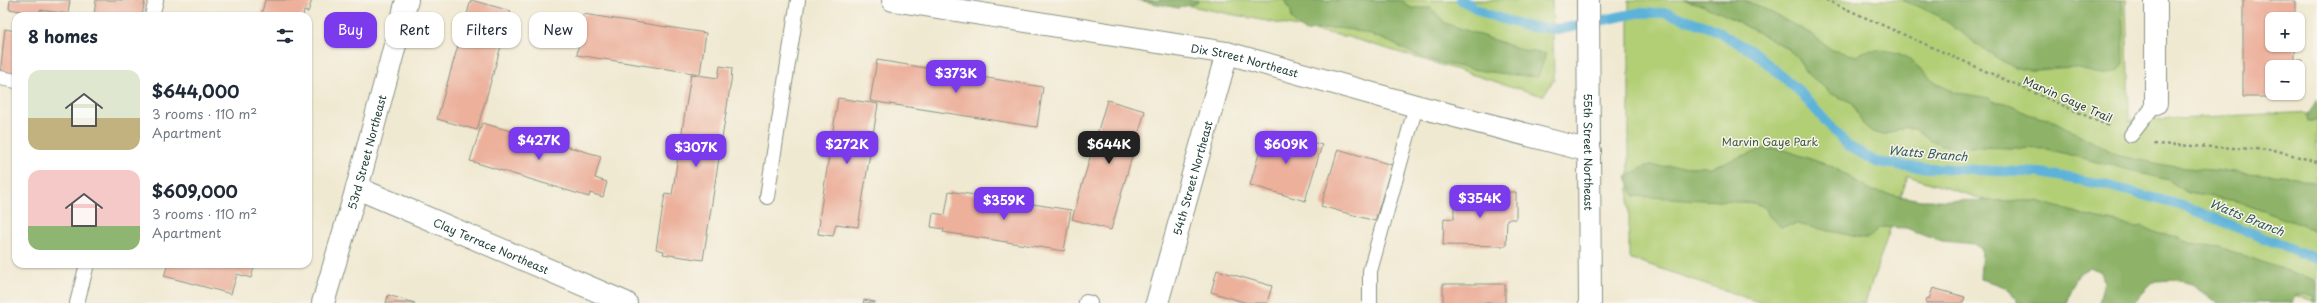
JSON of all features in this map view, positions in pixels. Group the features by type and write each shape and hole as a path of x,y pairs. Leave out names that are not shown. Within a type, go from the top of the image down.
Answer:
{"street":[{"name":"53rd Street Northeast","path":"323,303 357,188 407,0"},
{"name":"Dix Street Northeast","path":"892,0 1227,53 1416,106 1590,151"},
{"name":"55th Street Northeast","path":"1588,0 1593,302"},
{"path":"2156,0 2156,103"},
{"name":"54th Street Northeast","path":"1158,303 1227,53"},
{"name":"Clay Terrace Northeast","path":"357,188 626,303"}],"lane":[{"path":"153,12 156,0"},
{"path":"767,197 798,0"},
{"path":"0,78 12,80"},
{"path":"2131,135 2156,103"},
{"path":"1370,303 1370,271 1416,106"},
{"path":"77,303 86,268"}],"path":[{"name":"Marvin Gaye Trail","path":"1826,0 2089,119 2154,144 2274,150 2317,162"}],"green space":[{"path":"1138,0 1198,0 1197,3 1178,8"},
{"path":"1159,0 1552,0 1554,79 1543,96 1348,37"},
{"path":"1285,0 1401,0 1411,8 1431,8 1445,23 1526,51 1546,54 1538,77 1496,73 1454,66 1422,58 1385,40 1363,32 1340,28 1329,28 1305,32 1292,20 1291,11"},
{"name":"Marvin Gaye Park","path":"1629,0 2126,0 2129,120 2317,112 2317,303 1908,176 1865,303 1762,303 1629,258"},
{"path":"1683,0 1741,0 1757,5 1811,34 1832,50 1857,56 1861,53 1874,50 1895,52 1906,57 1937,83 1947,89 2006,103 2027,114 2054,121 2119,156 2175,167 2296,177 2317,184 2317,231 2236,201 2188,193 2168,180 2047,149 1941,146 1914,129 1905,127 1884,135 1872,132 1863,124 1853,103 1832,94 1806,72 1797,57 1787,48 1725,15 1699,4"},
{"path":"1902,0 2122,0 2124,62 2114,72 2108,74 2068,67 2038,70 2022,69 2006,63 1996,57 1936,15"},
{"path":"2317,100 2317,121 2308,121 2307,115"},
{"path":"1763,149 1782,149 1833,167 1872,191 1921,200 2038,201 2090,217 2137,227 2141,226 2159,234 2180,237 2190,243 2219,247 2317,281 2317,303 2314,303 2314,296 2296,295 2293,303 2218,303 2192,284 2175,280 2155,281 2133,303 2099,303 2104,281 2101,272 2090,267 2078,274 2066,303 2018,303 2013,293 2008,289 1980,279 1982,250 1975,244 1942,241 1906,228 1881,227 1869,238 1862,238 1797,224 1781,227 1769,216 1765,207 1754,203 1634,196 1626,177 1645,166 1711,167"}],"building":[{"path":"10,0 70,0 68,12 40,10 40,12 27,12 9,9"},
{"path":"96,0 145,0 143,12 94,12"},
{"path":"265,0 312,0 308,12 262,12"},
{"path":"471,0 511,11 511,12 468,12"},
{"path":"2243,0 2295,0 2295,12 2265,12 2265,52 2295,52 2295,60 2265,60 2265,97 2243,97"},
{"path":"587,15 706,33 700,74 577,55 578,48 587,48"},
{"path":"5,29 12,30 12,76 0,74"},
{"path":"457,48 500,48 477,130 437,119"},
{"path":"877,60 1043,87 1037,127 870,101"},
{"path":"720,66 732,68 731,81 703,260 663,254 664,251 656,249 665,194 672,195 691,74 718,78"},
{"path":"838,98 878,104 858,227 836,224 833,236 818,234"},
{"path":"1107,100 1145,111 1111,230 1072,219"},
{"path":"482,123 601,156 595,178 607,182 603,197 590,193 589,197 470,161"},
{"path":"1266,129 1322,145 1305,201 1250,185"},
{"path":"1338,149 1392,165 1375,221 1321,206"},
{"path":"949,191 1071,210 1064,251 943,232 944,229 931,227 933,213 945,215"},
{"path":"1454,192 1516,192 1516,219 1507,219 1506,246 1443,245 1444,218 1454,219"},
{"path":"167,268 254,268 251,278 237,274 231,294 164,276"},
{"path":"1217,270 1272,286 1267,303 1247,303 1211,292"},
{"path":"1443,284 1505,284 1505,303 1443,303"},
{"path":"1933,288 1965,297 1963,303 1926,303 1927,298 1929,299"},
{"path":"388,295 415,303 386,303"},
{"path":"864,300 875,302 875,303 863,303"}],"waterway":[{"name":"Watts Branch","path":"1461,0 1486,14 1529,27 1561,29 1637,13 1667,13 1714,29 1755,53 1797,89 1847,145 1876,162 1913,167 2041,173 2102,184 2183,206 2317,259"}]}
